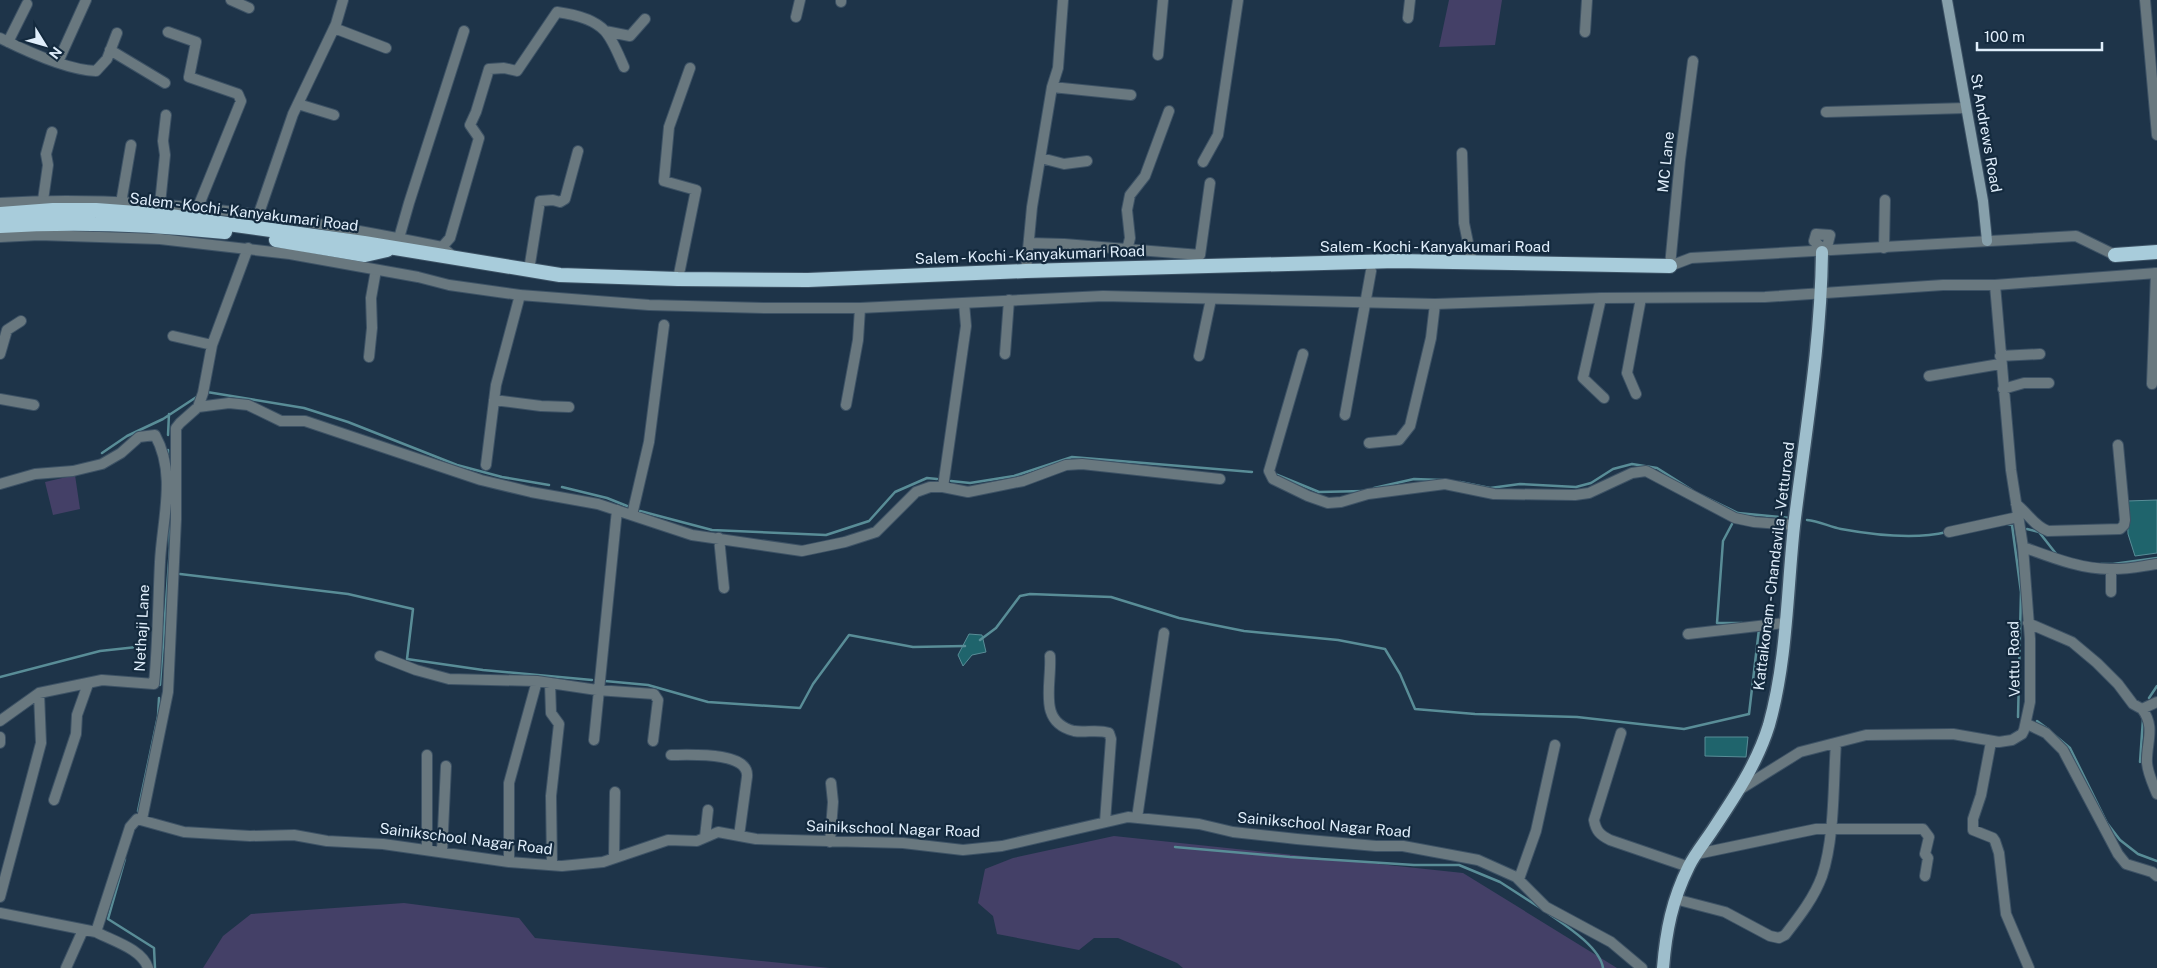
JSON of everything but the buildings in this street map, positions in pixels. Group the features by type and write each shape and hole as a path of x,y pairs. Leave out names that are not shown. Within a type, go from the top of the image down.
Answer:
{"highway":[{"name":"Salem - Kochi - Kanyakumari Road","path":"0,214 53,210 96,210 163,215 364,243 396,243 455,258 560,275 678,279 808,280 1026,271 1396,261 1670,266"},
{"name":"Salem - Kochi - Kanyakumari Road","path":"0,226 54,222 162,226 253,236 365,255 396,243"},
{"path":"2115,255 2157,252"}],"main road":[{"name":"St Andrews Road","path":"1947,0 1983,201 1987,241"},
{"name":"Kattaikonam - Chandavila - Vetturoad","path":"1663,968 1667,926 1675,899 1689,867 1739,790 1754,763 1768,726 1777,692 1794,525 1816,354 1822,250"}],"street":[{"path":"58,62 86,0"},
{"path":"232,0 249,8"},
{"path":"259,213 275,163 298,104 334,28 343,0"},
{"path":"796,18 800,0"},
{"path":"1026,271 1032,207 1052,87 1058,68 1064,0"},
{"path":"1158,55 1163,0"},
{"path":"1204,162 1218,134 1238,0"},
{"path":"1408,18 1410,0"},
{"path":"1585,32 1587,0"},
{"path":"2145,0 2157,135"},
{"path":"27,4 4,40 20,48 83,71 96,72 107,59 117,34"},
{"path":"442,247 450,238 479,138 470,125 476,112 489,69 504,68 517,71 557,12 568,13 589,21 605,31 630,36 645,18"},
{"path":"334,28 386,48"},
{"path":"396,243 464,31"},
{"path":"605,31 624,67"},
{"path":"168,32 196,42 189,77 238,94 241,101 198,207"},
{"path":"110,50 165,83"},
{"name":"MC Lane","path":"1670,266 1680,160 1693,61"},
{"path":"678,279 696,190 664,181 669,127 690,68"},
{"path":"1052,87 1131,95"},
{"path":"298,104 334,115"},
{"path":"1826,112 1966,108"},
{"path":"1127,250 1130,238 1127,210 1130,195 1145,176 1169,111"},
{"path":"160,204 165,155 163,141 166,115"},
{"path":"43,200 48,165 46,154 52,132"},
{"path":"120,203 131,145"},
{"path":"529,270 540,201 552,200 560,202 565,199 578,151"},
{"path":"1462,153 1464,222 1472,262"},
{"path":"1041,158 1064,164 1088,162"},
{"path":"1029,244 1064,244 1200,255 1210,183"},
{"path":"0,203 43,200 160,204 259,213 396,243 442,247 455,258"},
{"path":"1884,248 1885,200"},
{"path":"0,237 40,235 160,239 248,248 418,277 449,285 520,295 649,306 860,308 1103,296 1435,304 1602,298 1765,297 1943,285 1995,285 2156,273 2152,384"},
{"path":"1670,266 1691,258 2076,236 2115,255"},
{"path":"96,932 130,827 137,819 142,819 168,692 176,519 176,428 198,407 203,392 212,345 248,248"},
{"path":"370,357 372,328 371,298 376,270"},
{"path":"1346,415 1371,271"},
{"name":"Vettu Road","path":"1995,285 2003,389 2016,504 2023,547 2028,623 2030,702 2027,724"},
{"path":"486,465 498,373 520,295"},
{"path":"1602,298 1583,378 1604,398"},
{"path":"1636,394 1627,373 1641,298"},
{"path":"1199,356 1211,299"},
{"path":"1006,354 1009,300"},
{"path":"943,487 966,326 964,303"},
{"path":"1369,443 1399,440 1410,426 1431,338 1435,304"},
{"path":"846,405 858,340 860,308"},
{"path":"0,354 7,330 21,321"},
{"path":"632,515 649,442 664,325"},
{"path":"173,336 212,345"},
{"path":"1303,354 1269,471 1273,479 1308,496 1328,503 1342,502 1368,494 1445,484 1494,494 1575,495 1589,492 1632,473 1646,471 1735,518 1754,522 1794,525"},
{"path":"1929,376 2000,360 2040,354"},
{"path":"2003,389 2024,383 2049,384"},
{"path":"0,399 34,404"},
{"path":"494,400 541,406 569,407"},
{"path":"198,407 229,403 248,405 281,421 304,421 481,480 531,492 598,504 692,534 802,550 825,547 876,532 916,492 943,487 968,492 1023,480 1066,465 1082,464 1220,480"},
{"name":"Nethaji Lane","path":"0,484 35,474 73,471 102,464 121,453 139,437 156,435 166,459 166,506 160,559 154,684 102,680 39,693 0,721"},
{"path":"2016,504 2040,528 2048,531 2120,529 2124,525 2125,520 2118,445"},
{"path":"594,740 617,510"},
{"path":"1949,532 2018,517"},
{"path":"719,538 724,588"},
{"path":"2023,547 2075,564 2111,570 2157,564"},
{"path":"2110,592 2111,570"},
{"path":"1688,634 1785,623"},
{"path":"2028,623 2072,642 2118,684 2133,704 2142,709 2150,722 2147,762 2148,772 2157,794"},
{"path":"1137,818 1164,633"},
{"path":"380,656 416,670 449,679 537,681 598,690 649,693 657,696 653,741"},
{"path":"1050,656 1049,700 1055,722 1063,728 1077,731 1109,733 1111,739 1105,822"},
{"path":"509,862 509,783 537,681"},
{"path":"550,683 551,713 559,724 551,796 552,865"},
{"path":"54,800 76,734 77,715 88,684"},
{"path":"0,897 41,743 39,693"},
{"path":"2142,709 2157,702"},
{"path":"1739,790 1800,752 1866,735 1953,734 1991,742 2006,742 2022,734 2027,724 2046,733 2063,750 2118,854 2126,864 2152,872 2157,876"},
{"path":"1621,733 1594,820 1596,829 1601,835 1610,840 1689,867"},
{"path":"0,737 0,743"},
{"path":"1991,742 1973,819 1973,830 1993,838 2000,853 2006,914 2028,968"},
{"path":"1675,899 1725,912 1770,936 1779,938 1785,935 1812,897 1822,876 1831,827 1836,743"},
{"path":"1519,880 1536,831 1555,745"},
{"path":"427,755 427,850"},
{"path":"670,755 714,756 742,763 746,766 747,777 739,836"},
{"path":"442,852 446,766"},
{"path":"830,842 833,802 831,783"},
{"path":"614,858 615,792"},
{"path":"705,837 708,810"},
{"name":"Sainikschool Nagar Road","path":"142,819 184,832 250,836 294,835 327,841 427,850 509,862 552,865 603,862 668,840 697,841 718,832 756,840 903,843 963,850 1002,846 1128,818 1199,824 1233,832 1297,839 1376,846 1404,846 1478,860 1519,880 1546,906 1611,942 1642,968"},
{"path":"1697,854 1816,828 1923,829 1929,837 1925,854 1928,858 1925,876"},
{"path":"0,913 96,932 140,955 148,968"},
{"path":"66,968 83,930"}],"shaded area":[{"path":"1449,0 1502,0 1495,45 1439,47"},
{"path":"75,475 80,509 53,515 45,482"},
{"path":"2157,500 2157,553 2135,556 2128,534 2127,501"},
{"path":"969,634 982,635 986,652 972,655 963,666 958,655"},
{"path":"1705,737 1748,737 1746,757 1705,756"},
{"path":"1114,836 1463,873 1617,968 1183,968 1177,963 1118,938 1094,938 1079,950 997,934 993,916 978,903 985,869 1013,858"},
{"path":"404,903 519,918 535,938 830,968 203,968 223,936 251,914"}],"waterway":[{"path":"207,392 304,408 348,422 457,465 502,477 549,485"},
{"path":"102,453 127,436 163,419 198,396"},
{"path":"168,435 169,414"},
{"path":"168,450 168,456"},
{"path":"951,481 970,483 1014,476 1072,457 1252,472"},
{"path":"1460,482 1490,488 1520,484 1576,487 1591,483 1613,469 1632,464 1657,468 1692,490"},
{"path":"1275,474 1319,492 1364,491"},
{"path":"640,511 712,530 826,535 869,521 895,492 927,478 937,479"},
{"path":"1374,488 1414,479 1442,480"},
{"path":"562,487 607,498 627,506"},
{"path":"1701,495 1738,513 1791,518"},
{"path":"160,685 170,548 169,519"},
{"path":"1807,520 1841,529 1880,535 1921,536 1947,532"},
{"path":"1732,524 1723,541 1717,623 1742,623"},
{"path":"2008,524 2012,525 2021,592 2018,717"},
{"path":"2027,529 2039,532 2057,555"},
{"path":"2101,564 2157,558"},
{"path":"180,574 348,594 413,609 407,659 483,670 592,680"},
{"path":"980,640 996,628 1020,596 1030,594 1111,597 1179,618 1244,631 1338,640 1385,649 1400,674 1415,709 1475,714 1577,717 1684,729 1749,714 1759,629"},
{"path":"605,681 648,685 708,702 800,708 813,684 849,635 913,647 965,646"},
{"path":"0,677 100,651 146,646"},
{"path":"2149,698 2157,686"},
{"path":"138,811 158,716 159,698"},
{"path":"2140,762 2143,719"},
{"path":"2037,721 2048,729"},
{"path":"2052,733 2070,748 2107,823 2120,840 2138,854 2157,861"},
{"path":"1175,847 1414,865 1459,865 1500,882 1542,909"},
{"path":"125,859 108,919 154,948 155,968"},
{"path":"1549,914 1581,937 1596,952 1603,968"}]}
